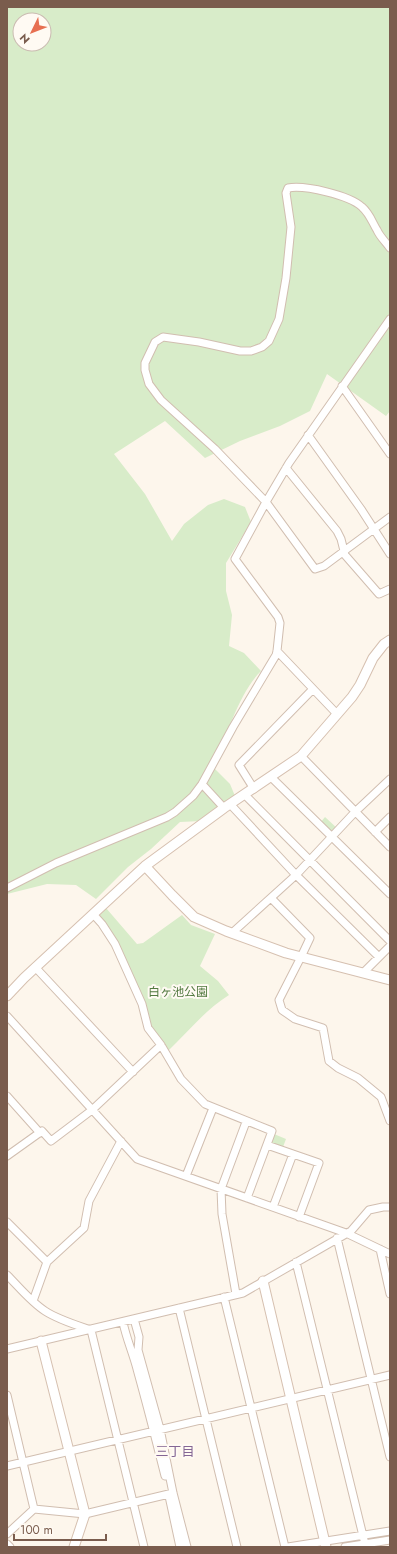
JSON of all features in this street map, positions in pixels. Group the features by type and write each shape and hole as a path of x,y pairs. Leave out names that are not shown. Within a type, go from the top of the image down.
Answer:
{"street":[{"path":"390,248 377,231 370,216 362,206 349,199 325,192 295,187 288,188 286,193 291,227 286,278 279,319 268,342 262,347 251,351 240,351 199,342 163,337 155,342 149,354 145,370 149,384 161,400 215,449 266,502 315,569 324,566 390,517"},
{"path":"7,888 56,863 167,817 193,796 202,784 277,651 280,623 278,617 235,559 286,468 390,319"},
{"path":"342,386 390,454"},
{"path":"308,435 390,554"},
{"path":"286,468 337,531 341,539 345,555 379,594 390,589"},
{"path":"7,996 35,967 145,866 227,806 301,756 352,697 360,685 373,658 384,644 390,640"},
{"path":"277,651 338,714"},
{"path":"254,789 239,765 313,688"},
{"path":"301,756 390,847"},
{"path":"271,777 390,894"},
{"path":"232,934 296,874 355,812 390,779"},
{"path":"202,784 227,806 379,957"},
{"path":"245,795 390,941"},
{"path":"375,832 390,817"},
{"path":"145,866 194,917 232,934 286,953 390,980"},
{"path":"270,898 310,938 302,957 279,1000 282,1010 294,1019 323,1028 329,1060 338,1068 358,1078 381,1097 390,1121"},
{"path":"93,914 102,924 115,944 142,1004 148,1028 161,1045 181,1079 205,1104 246,1122 272,1131 247,1198"},
{"path":"363,973 390,946"},
{"path":"35,967 133,1072"},
{"path":"7,1016 137,1159 346,1233 390,1254"},
{"path":"7,1156 42,1131 51,1141 92,1110 161,1045"},
{"path":"7,1096 40,1133"},
{"path":"186,1176 213,1108"},
{"path":"236,1294 222,1214 221,1189 246,1122"},
{"path":"33,1301 47,1262 84,1228 89,1201 121,1141"},
{"path":"267,1144 318,1163 299,1217"},
{"path":"273,1207 293,1154"},
{"path":"7,1350 243,1293 351,1230 369,1210 390,1207"},
{"path":"7,1222 47,1262"},
{"path":"337,1238 390,1457"},
{"path":"380,1249 390,1294"},
{"path":"296,1262 365,1544"},
{"path":"7,1275 45,1311 66,1322 91,1330"},
{"path":"263,1281 325,1544"},
{"path":"224,1297 285,1547"},
{"path":"179,1308 237,1547"},
{"path":"134,1319 139,1337 138,1350 171,1493 180,1547"},
{"path":"123,1322 126,1336 157,1430"},
{"path":"91,1330 144,1547"},
{"path":"41,1342 85,1514 74,1547"},
{"path":"7,1466 390,1375"},
{"path":"7,1395 34,1509"},
{"path":"7,1534 34,1509 85,1514 171,1493"},
{"path":"171,1493 187,1547"},
{"path":"288,1547 325,1544 363,1535 390,1531"},
{"path":"345,1547 390,1540"},
{"path":"7,1544 10,1547"}],"green space":[{"path":"7,7 390,7 390,411 386,416 327,374 310,411 280,426 240,441 205,458 165,421 114,454 145,494 172,541 184,524 208,505 224,499 245,507 251,522 226,563 226,591 232,615 229,646 244,653 261,671 239,704 214,768 230,784 235,796 202,821 180,822 151,849 128,867 96,899 76,885 47,884 7,894"},
{"path":"325,817 338,829 332,835 320,823"},
{"name":"白ヶ池公園","path":"106,908 137,944 143,943 182,915 191,925 215,934 200,966 218,981 229,995 204,1014 168,1051 150,1026 146,1004 113,935 98,914"},
{"path":"274,1134 286,1139 283,1147 271,1143"}],"district":[{"name":"三丁目","path":"175,1451"}]}
